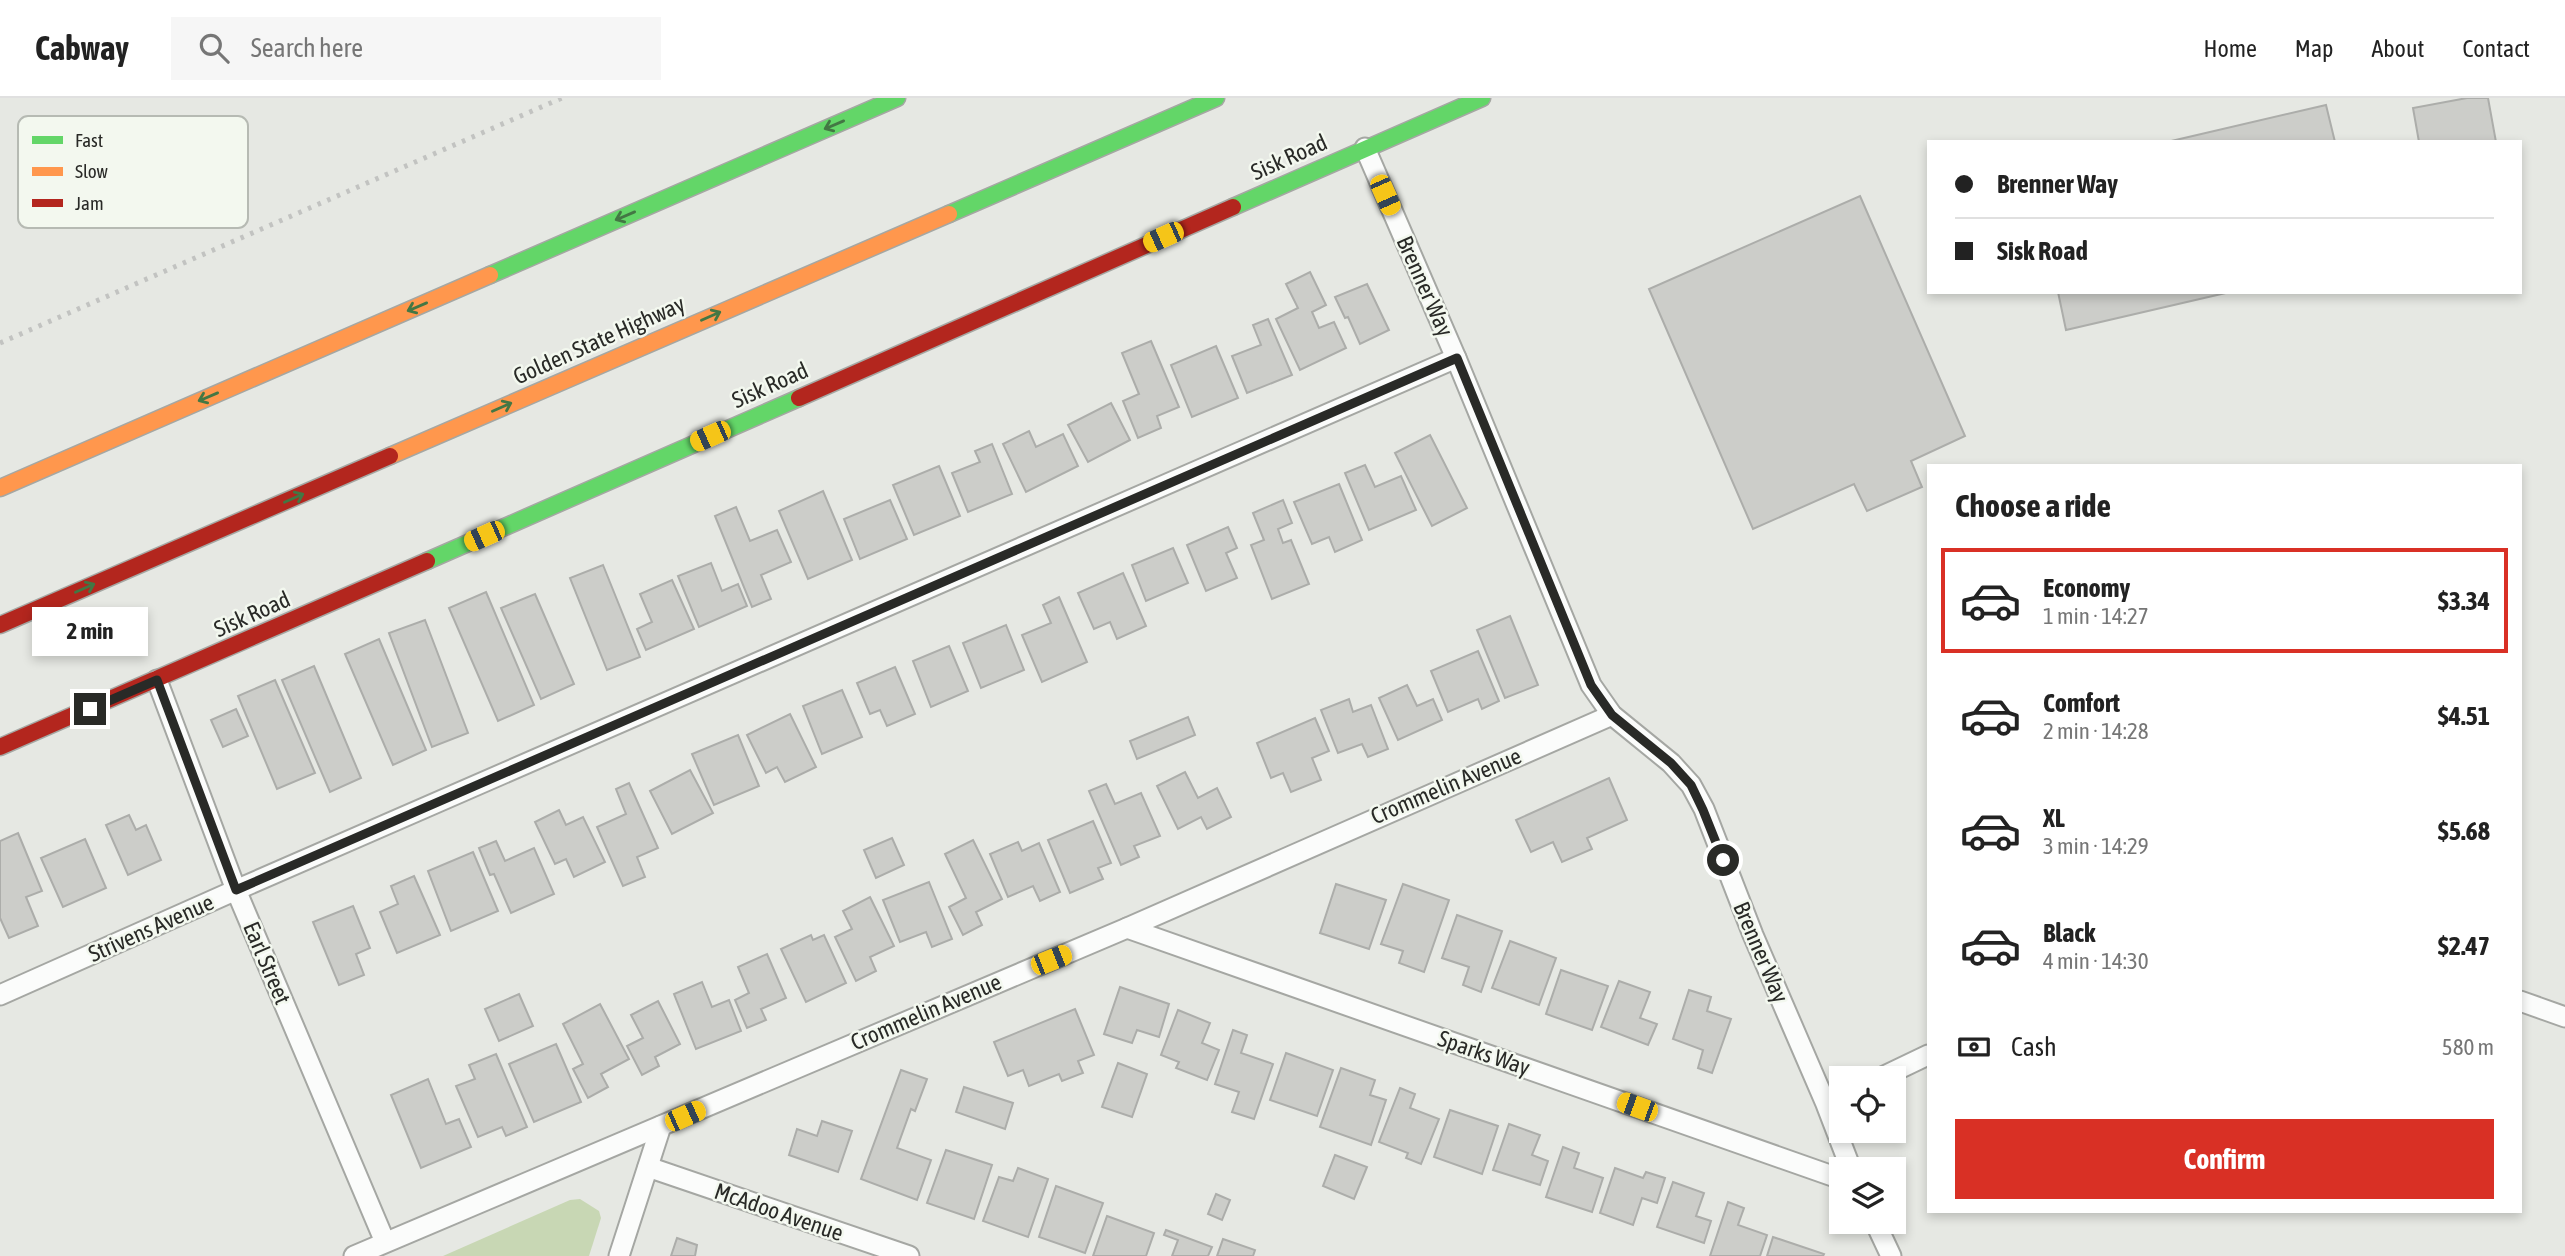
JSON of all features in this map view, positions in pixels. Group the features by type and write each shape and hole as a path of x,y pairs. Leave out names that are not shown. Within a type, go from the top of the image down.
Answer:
{"main road":[{"path":"0,488 897,98"},
{"name":"Golden State Highway","path":"0,625 1216,98"},
{"name":"Sisk Road","path":"0,747 1482,98"}],"street":[{"name":"Brenner Way","path":"1365,148 1457,358 1591,685 1612,715 1671,763 1691,785 1753,935 1829,1090"},
{"name":"Strivens Avenue","path":"0,995 1457,358"},
{"name":"Earl Street","path":"157,680 236,890 386,1242"},
{"name":"Crommelin Avenue","path":"354,1256 1127,928 1612,715"},
{"name":"Sparks Way","path":"1127,928 1829,1175"},
{"path":"2522,1002 2565,1017"},
{"path":"1905,1066 1927,1055"},
{"path":"618,1256 662,1126"},
{"name":"McAdoo Avenue","path":"648,1167 909,1256"},
{"path":"1880,1234 1891,1256"}],"green space":[{"path":"580,1199 599,1211 601,1218 589,1256 443,1256 570,1200"}],"building":[{"path":"2467,98 2488,98 2496,140 2419,140 2413,108"},
{"path":"2326,105 2335,140 2176,140"},
{"path":"1860,196 1965,436 1911,461 1922,487 1867,511 1854,484 1753,529 1649,289"},
{"path":"1310,272 1326,305 1312,312 1319,328 1334,322 1346,348 1300,370 1276,319 1298,308 1286,284"},
{"path":"1367,284 1389,330 1360,344 1335,297"},
{"path":"2058,294 2221,294 2066,330"},
{"path":"1268,319 1292,375 1247,393 1232,356 1261,345 1253,325"},
{"path":"1151,341 1179,407 1157,416 1161,428 1138,438 1123,401 1139,394 1122,353"},
{"path":"1216,346 1238,398 1192,417 1171,365"},
{"path":"1111,403 1130,440 1088,462 1068,425"},
{"path":"1029,431 1036,447 1063,434 1078,466 1026,492 1003,444"},
{"path":"1430,435 1467,508 1432,526 1395,453"},
{"path":"992,444 1012,494 968,512 952,473 980,462 975,451"},
{"path":"1365,465 1375,487 1401,476 1416,510 1369,530 1345,473"},
{"path":"939,466 960,516 914,535 893,485"},
{"path":"1339,484 1362,540 1335,552 1329,537 1312,544 1294,502"},
{"path":"823,491 852,560 808,579 779,511"},
{"path":"890,500 907,539 860,559 844,519"},
{"path":"1283,500 1292,523 1278,529 1283,543 1291,540 1309,584 1272,599 1251,545 1264,540 1253,513"},
{"path":"736,507 750,541 777,530 791,562 761,575 771,599 752,607 715,516"},
{"path":"1228,527 1237,548 1226,553 1237,578 1206,591 1187,545"},
{"path":"1173,548 1188,583 1146,601 1132,565"},
{"path":"711,563 722,591 738,584 747,606 699,627 678,576"},
{"path":"603,565 640,657 607,670 570,578"},
{"path":"1123,573 1146,626 1117,639 1110,622 1094,629 1078,593"},
{"path":"672,580 694,629 646,650 637,629 652,622 640,594"},
{"path":"486,592 534,705 498,721 449,608"},
{"path":"535,594 574,684 541,699 501,608"},
{"path":"1059,597 1087,662 1042,682 1022,635 1051,623 1043,605"},
{"path":"1510,616 1538,685 1505,698 1477,630"},
{"path":"425,620 468,733 432,747 389,633"},
{"path":"1006,625 1024,670 981,688 963,643"},
{"path":"379,639 426,750 393,765 345,654"},
{"path":"949,646 968,691 931,707 913,661"},
{"path":"1478,651 1499,701 1482,709 1478,699 1448,712 1431,671"},
{"path":"314,666 361,778 330,792 282,680"},
{"path":"895,667 915,714 887,726 880,710 870,714 857,683"},
{"path":"275,680 315,773 277,789 238,696"},
{"path":"1407,685 1417,706 1433,699 1442,720 1398,740 1379,698"},
{"path":"842,690 862,737 822,754 803,706"},
{"path":"1349,699 1353,712 1371,705 1388,749 1368,757 1362,744 1338,753 1321,710"},
{"path":"236,709 248,736 223,747 211,720"},
{"path":"790,714 816,767 785,782 777,767 766,773 747,735"},
{"path":"1188,717 1195,735 1137,759 1130,741"},
{"path":"1315,718 1329,751 1312,758 1321,780 1291,792 1283,773 1271,778 1257,743"},
{"path":"738,735 759,786 714,805 692,754"},
{"path":"690,770 713,813 672,834 650,791"},
{"path":"1185,772 1198,798 1217,788 1231,817 1207,829 1201,817 1178,829 1157,786"},
{"path":"1609,778 1627,820 1587,838 1592,849 1562,862 1553,842 1531,852 1516,820"},
{"path":"629,783 658,848 637,857 645,877 623,886 597,827 626,814 616,789"},
{"path":"1106,784 1115,804 1141,793 1160,836 1134,846 1139,857 1121,865 1089,791"},
{"path":"559,810 566,825 583,817 605,862 574,877 566,859 555,864 535,822"},
{"path":"129,815 136,830 146,825 161,860 128,875 106,825"},
{"path":"1093,821 1111,863 1098,868 1103,879 1070,893 1048,840"},
{"path":"18,833 42,891 26,897 38,926 9,938 0,918 0,841"},
{"path":"892,838 904,865 876,878 864,850"},
{"path":"85,839 106,888 63,907 41,858"},
{"path":"973,840 1002,899 976,912 982,925 963,935 949,907 966,898 945,854"},
{"path":"496,841 505,861 534,848 554,894 511,913 479,848"},
{"path":"1018,842 1022,851 1039,843 1060,892 1040,901 1033,886 1008,897 990,854"},
{"path":"473,852 498,911 451,931 428,871"},
{"path":"414,876 440,935 397,953 380,912 398,904 391,886"},
{"path":"929,882 952,939 932,947 926,932 900,942 883,900"},
{"path":"1336,884 1386,900 1369,949 1320,933"},
{"path":"1403,884 1449,900 1424,972 1399,963 1403,951 1381,944"},
{"path":"870,897 894,946 870,957 876,971 856,981 835,937 852,929 843,911"},
{"path":"353,906 370,948 356,954 364,975 339,985 313,922"},
{"path":"1457,915 1502,931 1481,992 1463,985 1469,967 1442,958"},
{"path":"811,935 813,940 824,935 846,983 806,1002 781,949"},
{"path":"1510,941 1556,958 1539,1005 1492,988"},
{"path":"767,954 786,998 761,1009 766,1020 747,1028 735,1000 749,993 738,967"},
{"path":"1561,970 1608,986 1592,1030 1546,1014"},
{"path":"1619,981 1650,992 1640,1018 1657,1024 1648,1045 1601,1027"},
{"path":"702,982 712,1007 729,1000 741,1031 696,1049 674,994"},
{"path":"1120,987 1169,1004 1159,1037 1137,1030 1132,1043 1104,1034"},
{"path":"1689,990 1711,997 1707,1011 1731,1019 1712,1073 1698,1068 1703,1050 1673,1039"},
{"path":"519,994 533,1026 499,1041 485,1009"},
{"path":"658,1001 680,1044 655,1057 659,1066 642,1075 627,1046 643,1038 631,1015"},
{"path":"600,1004 629,1059 601,1074 608,1087 588,1098 573,1069 583,1064 563,1024"},
{"path":"1075,1009 1094,1055 1078,1061 1083,1073 1062,1081 1059,1074 1029,1086 1023,1070 1008,1076 994,1042"},
{"path":"1178,1010 1210,1023 1202,1043 1219,1050 1207,1080 1176,1068 1179,1062 1161,1055"},
{"path":"1233,1030 1247,1035 1241,1053 1273,1064 1254,1119 1232,1112 1239,1092 1215,1084"},
{"path":"556,1044 581,1102 534,1122 509,1064"},
{"path":"1286,1053 1333,1070 1317,1116 1270,1100"},
{"path":"496,1054 527,1127 506,1136 502,1127 478,1137 456,1086 475,1079 469,1065"},
{"path":"1118,1063 1147,1074 1132,1117 1102,1107"},
{"path":"1341,1068 1375,1080 1370,1095 1386,1100 1371,1145 1320,1127"},
{"path":"901,1070 927,1079 915,1111 911,1109 897,1148 931,1160 917,1200 861,1179"},
{"path":"428,1079 446,1124 459,1119 471,1147 421,1168 391,1095"},
{"path":"964,1087 1013,1103 1005,1129 956,1112"},
{"path":"1400,1088 1415,1094 1410,1108 1439,1119 1421,1164 1406,1158 1408,1153 1379,1142"},
{"path":"1450,1110 1498,1126 1482,1174 1434,1157"},
{"path":"822,1121 852,1131 838,1172 789,1155 797,1129 817,1136"},
{"path":"1509,1124 1540,1135 1532,1155 1548,1161 1540,1185 1493,1170"},
{"path":"1563,1147 1579,1153 1574,1168 1603,1178 1592,1212 1546,1197"},
{"path":"946,1150 992,1165 974,1219 927,1203"},
{"path":"1335,1155 1367,1167 1354,1199 1323,1186"},
{"path":"1018,1168 1048,1179 1028,1237 983,1221 999,1177 1013,1181"},
{"path":"1615,1168 1643,1178 1646,1172 1665,1178 1657,1203 1642,1198 1633,1225 1600,1213"},
{"path":"1673,1182 1704,1193 1696,1216 1711,1221 1704,1243 1657,1227"},
{"path":"1056,1186 1103,1203 1085,1253 1039,1237"},
{"path":"1216,1194 1230,1200 1222,1220 1208,1214"},
{"path":"1728,1202 1744,1208 1738,1225 1767,1235 1760,1256 1710,1256"},
{"path":"1107,1216 1154,1233 1146,1256 1093,1256"},
{"path":"1166,1230 1212,1247 1208,1256 1172,1256 1178,1240 1164,1235"},
{"path":"1773,1237 1824,1254 1767,1256"},
{"path":"677,1238 697,1245 695,1256 671,1256"},
{"path":"1223,1239 1255,1250 1253,1256 1217,1256"}],"railway":[{"path":"0,343 562,98"}],"traffic: fast":[{"path":"490,275 897,98"},
{"path":"949,214 1216,98"},
{"path":"1233,207 1482,98"},
{"path":"427,561 799,398"}],"traffic: slow":[{"path":"390,456 949,214"},
{"path":"0,488 490,275"}],"traffic: jam":[{"path":"799,398 1233,207"},
{"path":"0,625 390,456"},
{"path":"0,747 427,561"}],"route":[{"path":"90,709 157,680 236,890 1457,358 1591,685 1612,715 1671,763 1691,785 1723,860"}]}
